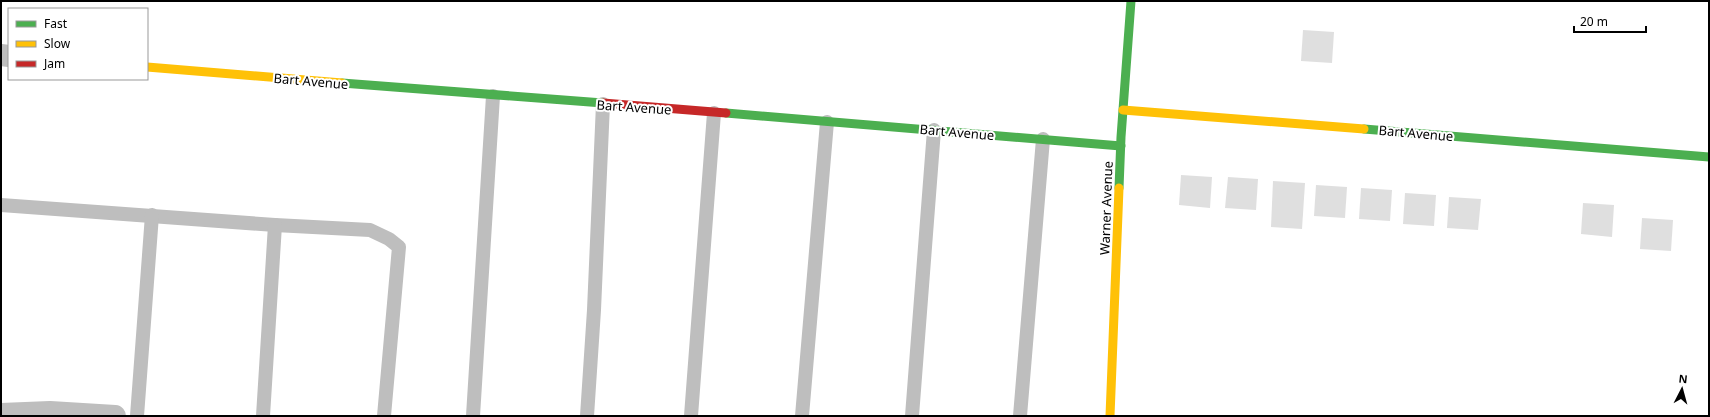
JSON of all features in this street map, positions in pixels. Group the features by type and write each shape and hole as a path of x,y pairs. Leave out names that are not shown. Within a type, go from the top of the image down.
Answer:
{"street":[{"name":"Warner Avenue","path":"1110,416 1121,146 1131,1"},
{"name":"Bart Avenue","path":"148,68 1121,146"},
{"name":"Bart Avenue","path":"1123,110 1709,157"},
{"path":"1,414 50,412 114,416"}],"lane":[{"path":"473,416 493,96"},
{"path":"587,416 594,310 603,104"},
{"path":"691,416 714,113"},
{"path":"802,416 827,122"},
{"path":"912,416 934,130"},
{"path":"1020,416 1043,139"},
{"path":"1,205 275,225 370,230 389,238 399,247 384,416"},
{"path":"137,416 152,215"},
{"path":"262,416 275,225"}],"building":[{"path":"1303,30 1334,32 1332,63 1301,61"},
{"path":"1181,175 1212,177 1210,208 1179,205"},
{"path":"1228,177 1258,179 1256,210 1225,208"},
{"path":"1273,181 1305,183 1302,229 1271,227"},
{"path":"1316,185 1347,187 1345,218 1314,216"},
{"path":"1361,188 1392,190 1390,221 1359,219"},
{"path":"1405,193 1436,195 1434,226 1403,224"},
{"path":"1449,197 1481,199 1478,230 1447,228"},
{"path":"1583,203 1614,205 1612,237 1581,234"},
{"path":"1642,218 1673,220 1671,251 1640,249"}],"traffic: fast":[{"path":"1119,188 1121,137 1131,1"},
{"path":"342,83 603,103"},
{"path":"726,113 1121,146"},
{"path":"1364,129 1709,157"}],"traffic: slow":[{"path":"148,67 342,83"},
{"path":"1123,110 1364,129"},
{"path":"1110,416 1119,188"}],"traffic: jam":[{"path":"603,103 726,113"}]}
